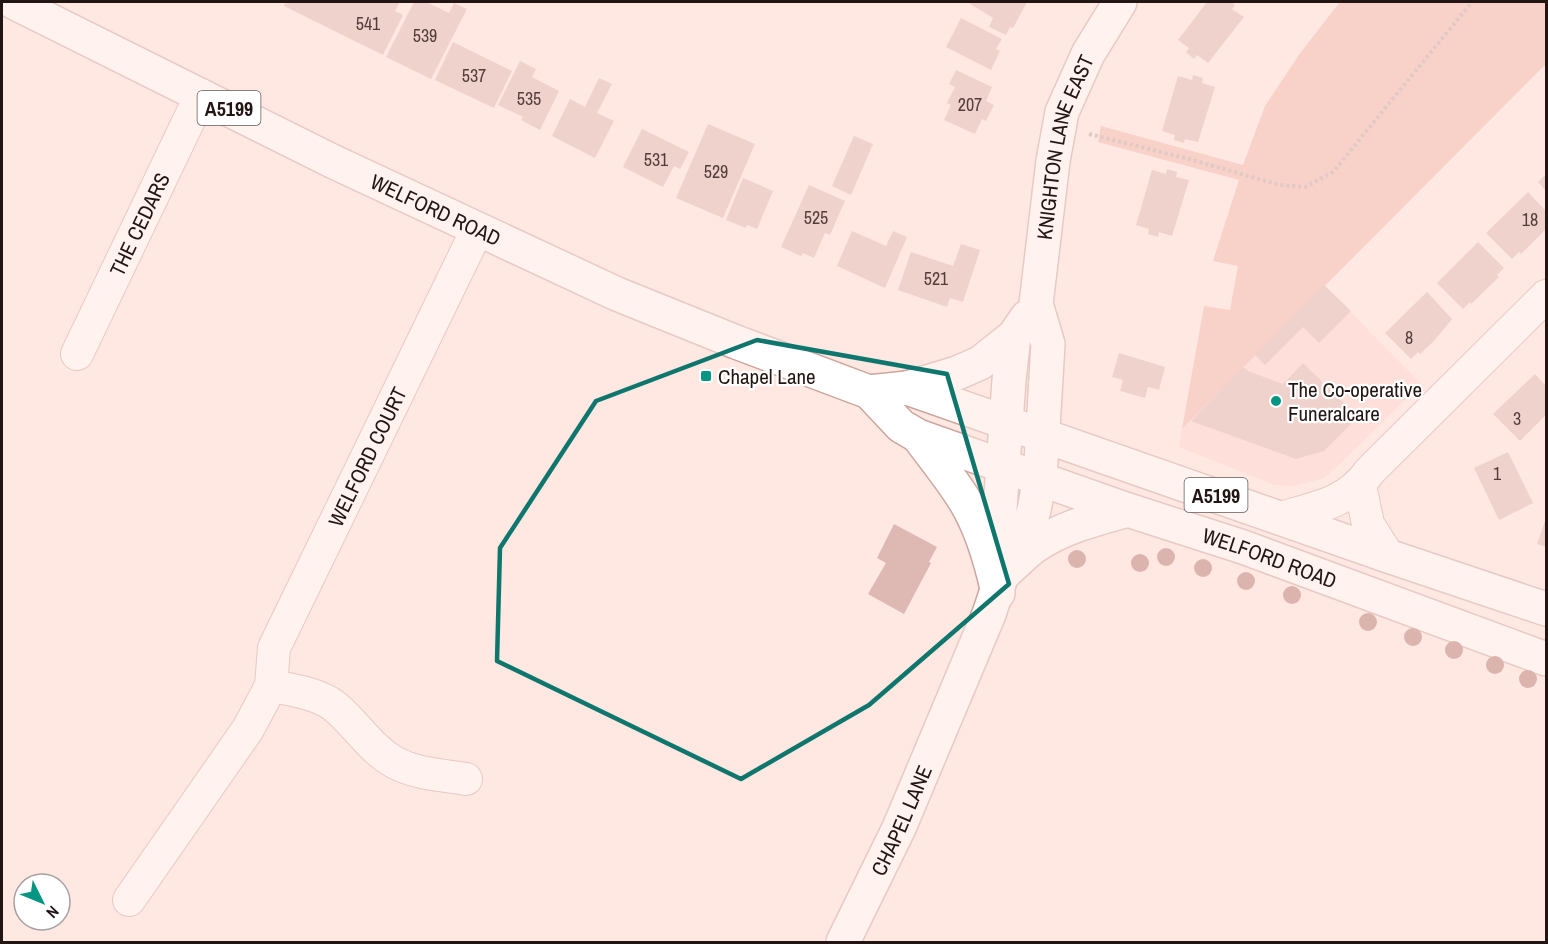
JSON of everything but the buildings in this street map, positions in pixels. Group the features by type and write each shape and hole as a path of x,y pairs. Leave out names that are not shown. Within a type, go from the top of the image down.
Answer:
{"main road":[{"name":"WELFORD ROAD","path":"13,2 332,161 617,294 869,392 901,426 918,436 1128,510 1243,547 1546,659"},
{"name":"KNIGHTON LANE EAST","path":"1040,478 1048,344 1036,304 1053,161 1062,112 1088,54 1120,2"},
{"name":"KNIGHTON LANE EAST","path":"1006,422 1014,336 1036,304"},
{"path":"907,388 957,374 980,363 1014,336"},
{"name":"WELFORD ROAD","path":"869,392 907,388 1546,609"},
{"path":"1002,576 999,523 1006,422"},
{"path":"918,436 964,500 991,561 1002,576"},
{"name":"CHAPEL LANE","path":"843,942 898,828 1002,576 1027,531 1040,478"},
{"path":"1002,576 1035,546 1059,532 1128,510"}],"street":[{"name":"THE CEDARS","path":"77,354 201,94"},
{"name":"WELFORD COURT","path":"129,900 248,729 271,686 274,648 477,230"},
{"path":"1280,518 1339,500 1360,485 1370,471 1546,296"},
{"path":"1360,485 1368,524 1388,556"},
{"path":"271,686 308,694 332,705 369,744 395,762 422,772 466,779"}],"path":[{"path":"1059,127 1185,158 1280,185 1305,187 1333,172 1472,2"}],"highlighted area":[{"path":"757,340 947,374 1009,584 869,705 741,779 497,661 500,548 596,401"}],"shaded area":[{"path":"1340,2 1546,2 1546,64 1182,429 1204,306 1230,310 1238,266 1213,261 1239,180 1098,142 1101,126 1243,165 1265,106 1301,52"},
{"path":"1324,285 1421,384 1324,478 1306,483 1292,486 1275,485 1179,447 1182,429"}],"place":[{"name":"Chapel Lane","path":"706,376"},
{"name":"The Co-operative Funeralcare","path":"1276,401"}]}
